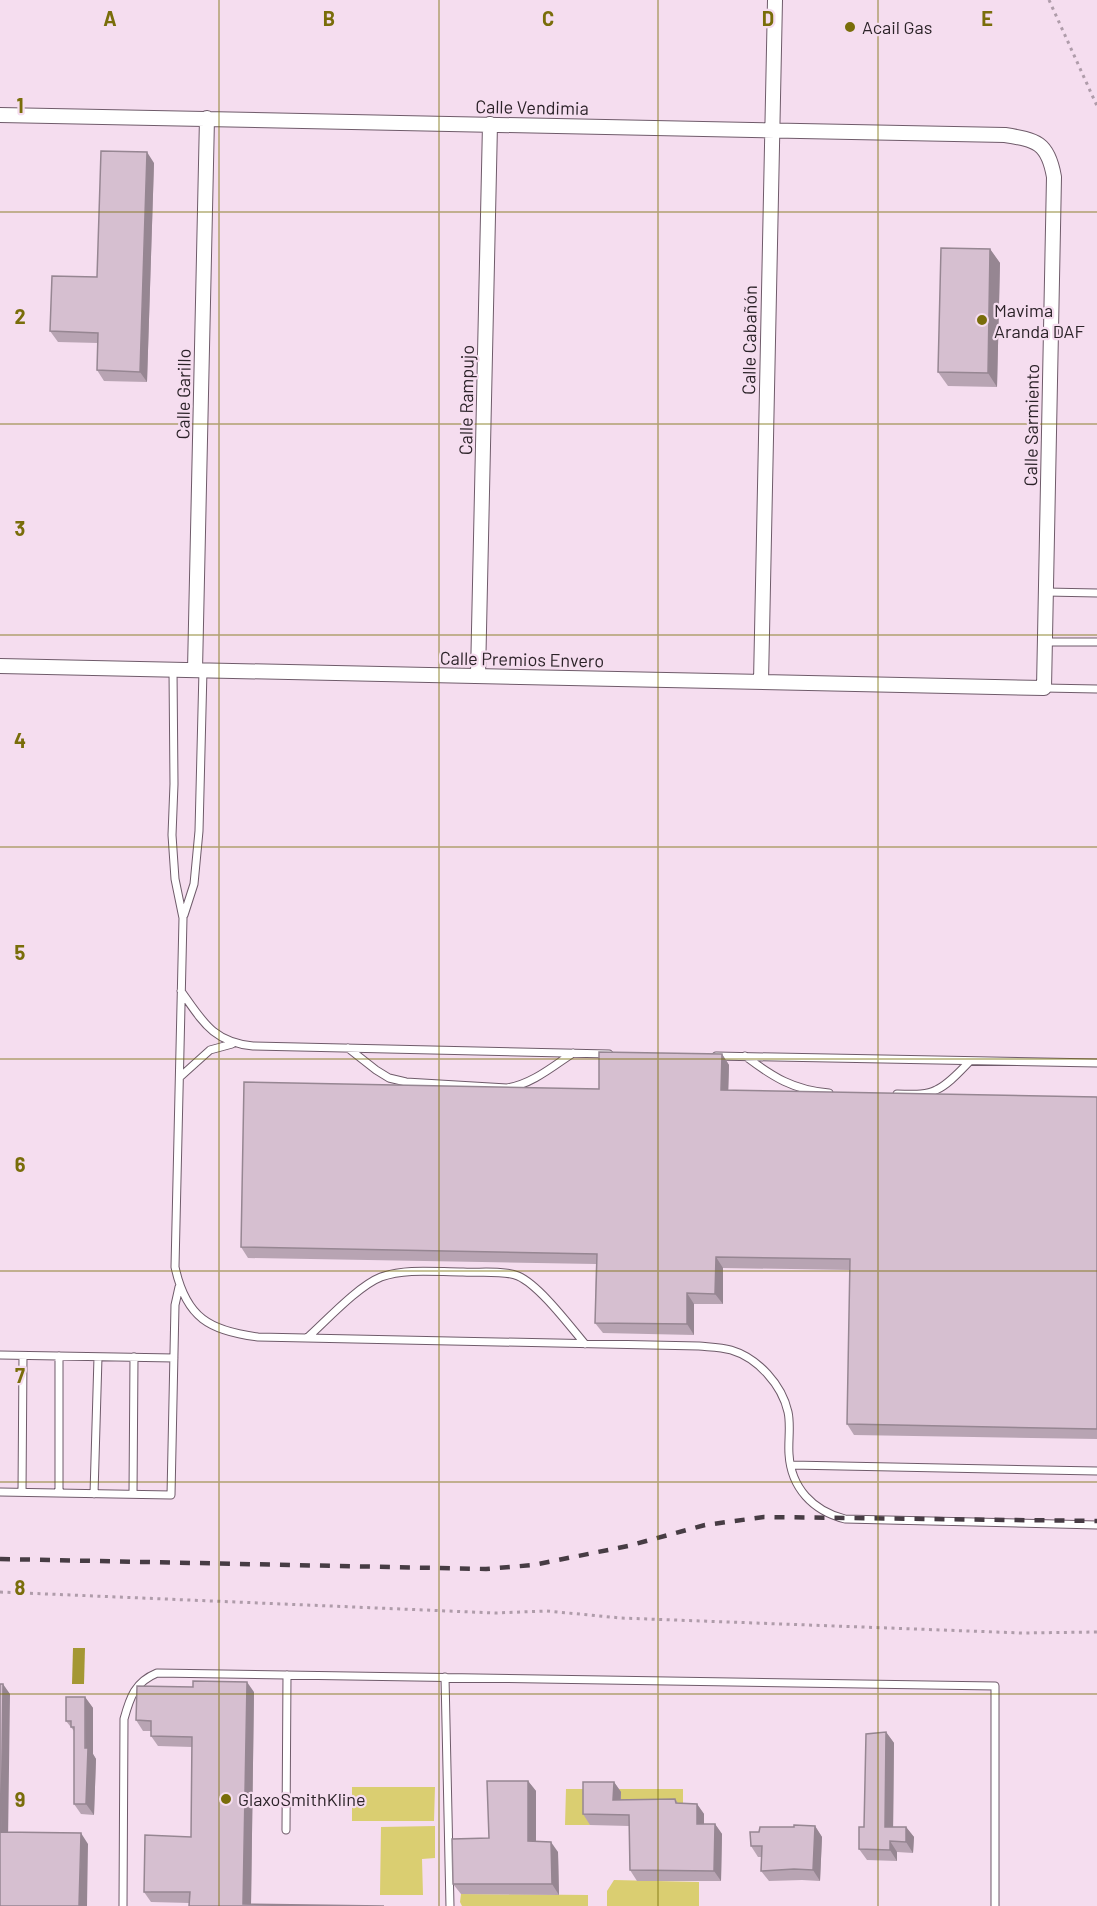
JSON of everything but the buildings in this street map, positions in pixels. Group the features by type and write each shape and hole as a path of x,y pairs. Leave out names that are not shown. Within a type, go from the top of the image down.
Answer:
{"street":[{"name":"Calle Cabañón","path":"761,682 775,0"},
{"name":"Calle Vendimia","path":"0,115 1005,135 1033,140 1045,150 1052,163"},
{"name":"Calle Garillo","path":"199,670 207,118"},
{"name":"Calle Rampujo","path":"478,676 490,124"},
{"name":"Calle Sarmiento","path":"1044,688 1054,189 1052,163"},
{"name":"Calle Premios Envero","path":"0,666 1044,688"}],"lane":[{"path":"1046,592 1097,593"},
{"path":"1045,642 1097,642"},
{"path":"173,670 172,835 175,879 183,918 175,1267 179,1287 186,1301 213,1327 232,1334 249,1336 699,1346 731,1350 749,1358 762,1369 783,1397 788,1414 790,1465 797,1486 814,1504 828,1514 845,1519 1097,1525"},
{"path":"183,918 194,884 199,831 199,670"},
{"path":"1044,688 1097,689"},
{"path":"181,991 208,1028 222,1040 234,1044 619,1054"},
{"path":"180,1077 210,1050 234,1044"},
{"path":"348,1048 389,1078 406,1082 507,1088 532,1080 573,1053"},
{"path":"711,1056 1097,1063"},
{"path":"745,1056 769,1074 794,1087 812,1092 840,1094"},
{"path":"892,1094 923,1094 936,1091 970,1061"},
{"path":"306,1338 363,1288 379,1278 415,1272 494,1273 517,1275 535,1287 585,1344"},
{"path":"0,1492 171,1495 175,1305 179,1287"},
{"path":"0,1355 174,1358"},
{"path":"22,1492 24,1356"},
{"path":"59,1356 59,1493"},
{"path":"94,1494 98,1357"},
{"path":"133,1494 134,1358"},
{"path":"790,1465 1097,1471"},
{"path":"123,1906 124,1719 129,1699 139,1684 146,1677 157,1673 995,1686 995,1906"},
{"path":"286,1830 287,1675"},
{"path":"445,1677 450,1906"}],"path":[{"path":"1049,0 1097,106"},
{"path":"0,1592 495,1612 547,1611 621,1618 927,1630 1022,1633 1097,1632"}],"shaded area":[{"path":"73,1648 85,1648 84,1684 72,1684"},
{"path":"352,1787 435,1787 434,1821 352,1821"},
{"path":"566,1789 683,1789 683,1809 636,1825 620,1825 621,1792 590,1793 590,1825 565,1825"},
{"path":"435,1826 435,1858 422,1859 423,1895 380,1895 381,1827"},
{"path":"614,1880 699,1882 699,1906 607,1906 607,1891"},
{"path":"461,1894 588,1895 588,1906 462,1906"}],"railway":[{"path":"0,1559 486,1569 533,1565 628,1546 705,1525 764,1517 1097,1521"}],"place":[{"name":"Acail Gas","path":"850,27"},
{"name":"Mavima Aranda DAF","path":"982,320"},
{"name":"GlaxoSmithKline","path":"226,1799"}]}
